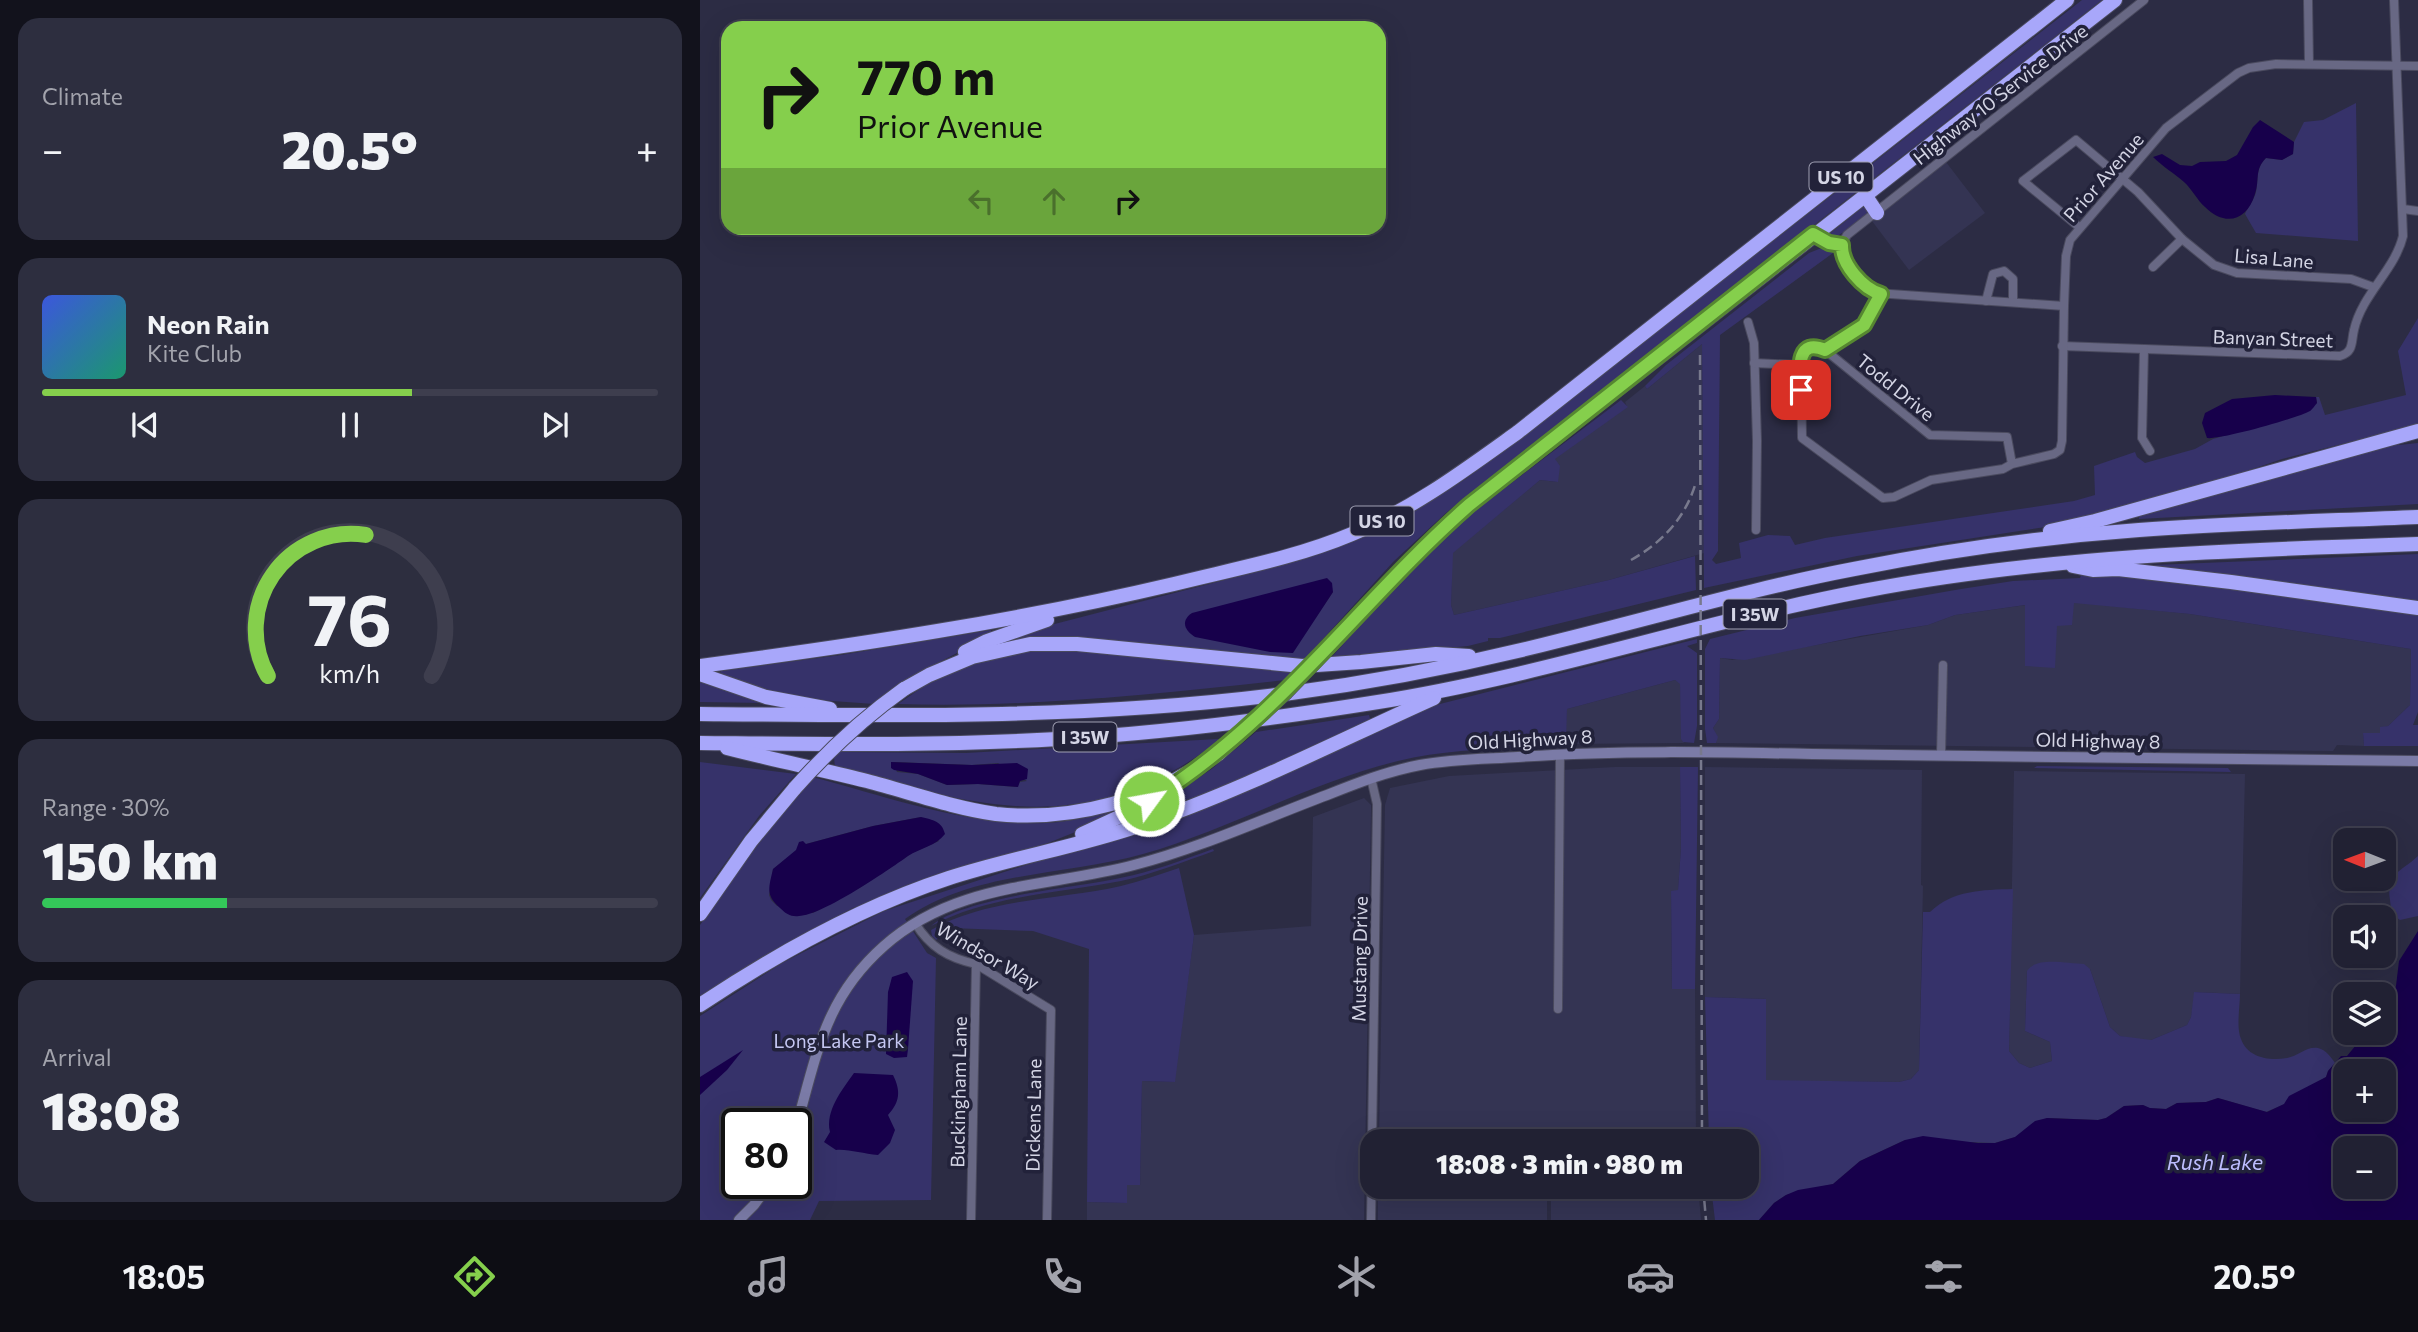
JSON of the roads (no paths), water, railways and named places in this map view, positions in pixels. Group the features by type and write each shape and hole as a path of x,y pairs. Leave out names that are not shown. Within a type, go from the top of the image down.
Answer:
{"highway":[{"name":"US 10","path":"700,666 934,632 1106,600 1274,560 1327,544 1387,518 1440,488 1518,432 2067,0"},
{"name":"US 10","path":"704,743 965,807 1029,816 1077,811 1125,800 1171,782 1213,757 1286,692 1430,541 1469,505 2115,0"},
{"path":"2093,17 2120,0"},
{"path":"1865,195 1877,213"},
{"path":"1811,236 1842,245"},
{"path":"1966,550 2095,521 2340,452 2411,438 2418,431"},
{"name":"I 35W","path":"700,713 869,716 1059,714 1193,704 1350,684 1487,657 1773,586 1893,561 2141,530 2418,517"},
{"name":"I 35W","path":"704,743 971,742 1180,729 1334,709 1458,688 1824,599 1952,576 2159,553 2418,544"},
{"path":"2058,563 2092,570 2118,569 2417,607"},
{"path":"700,914 751,841 795,788 841,739 872,712 934,668 987,641 1106,600"},
{"path":"904,689 972,657 1018,646 1053,643 1302,666 1361,663 1436,653 1487,657"},
{"path":"700,674 766,697 869,716"},
{"path":"1004,862 1094,839 1174,813 1458,688"},
{"path":"700,1005 773,958 845,920 908,893 1064,842 1121,816 1175,785 1213,757"}],"street":[{"name":"Highway 10 Service Drive","path":"1877,213 2144,0"},
{"path":"2308,0 2309,64"},
{"name":"Banyan Street","path":"2062,346 2343,356 2351,350 2357,319 2373,287 2401,245 2403,209 2394,0"},
{"name":"Prior Avenue","path":"2064,306 2068,246 2080,227 2166,128 2238,73 2262,65 2418,66"},
{"name":"Lisa Lane","path":"2080,227 2023,181 2076,140 2155,207 2182,239 2214,265 2237,273 2351,279 2373,287"},
{"path":"2403,209 2418,209"},
{"path":"1754,363 1800,365 1802,438 1883,498 1894,497 1931,480 2003,469 2012,464 2054,454 2062,446 2064,306 1881,294 1862,283 1844,259 1842,245 1847,235 1877,213"},
{"path":"2153,268 2182,239"},
{"path":"1986,301 1990,279 1998,271 2004,271 2013,279 2014,302"},
{"name":"Todd Drive","path":"1825,350 1864,325 1881,294"},
{"path":"1748,322 1754,343 1756,530"},
{"name":"Todd Drive","path":"1800,365 1801,356 1809,348 1825,350 1930,435 2007,437 2012,464"},
{"path":"2144,349 2142,438 2150,451"},
{"path":"1941,755 1943,665"},
{"name":"Old Highway 8","path":"801,1108 820,1041 835,1008 865,964 889,941 945,906 978,895 1157,858 1371,778 1437,763 1664,752 2418,761"},
{"path":"1558,1009 1560,755"},
{"name":"Mustang Drive","path":"1371,778 1377,804 1372,1129"},
{"name":"Windsor Way","path":"915,923 931,945 976,964 1051,1010"},
{"name":"Buckingham Lane","path":"971,1220 976,964"},
{"name":"Dickens Lane","path":"1047,1220 1051,1010"},
{"path":"739,1220 758,1199"},
{"path":"1371,1199 1371,1220"}],"water":[{"path":"2260,120 2294,142 2293,154 2282,160 2266,158 2260,167 2251,203 2247,210 2234,218 2228,219 2213,213 2184,182 2153,157 2162,154 2180,165 2192,166 2200,162 2226,161 2237,155"},
{"path":"2275,395 2316,397 2317,403 2310,411 2291,418 2242,432 2207,438 2202,423 2205,413 2232,399"},
{"path":"1327,578 1332,583 1333,592 1293,653 1270,652 1195,637 1185,626 1186,619 1192,613"},
{"path":"891,762 972,765 1017,763 1028,769 1027,779 1020,781 1018,787 947,785 918,774 894,770 891,768"},
{"path":"921,817 939,824 945,834 838,901 810,914 796,916 784,912 772,899 770,886 773,869 796,850 799,842 806,844 873,826"},
{"name":"Rush Lake","path":"2418,931 2418,1220 1759,1220 1774,1203 1786,1195 1798,1190 1833,1184 1860,1161 1905,1140 1923,1136 1995,1143 2015,1137 2035,1121 2047,1118 2098,1120 2124,1106 2143,1105 2166,1109 2177,1103 2206,1102 2218,1098 2267,1112 2284,1104 2289,1096 2326,1077 2333,1065 2333,1122 2396,1122 2396,1059 2338,1059 2347,1056 2356,1045 2396,1045 2396,986 2399,961"},
{"path":"907,972 913,981 907,1057 894,1058 886,1054 888,992 892,977"},
{"path":"743,1050 727,1070 700,1095 700,1077"},
{"path":"854,1073 893,1075 897,1086 897,1101 888,1115 895,1130 890,1143 878,1155 836,1150 824,1142 830,1132 832,1109"}],"railway":[{"path":"1700,355 1702,1129"},
{"path":"1631,560 1663,537 1672,527 1692,495 1696,482"},
{"path":"1704,1199 1706,1220"}],"park label":[{"name":"Long Lake Park","path":"839,1040"}]}
